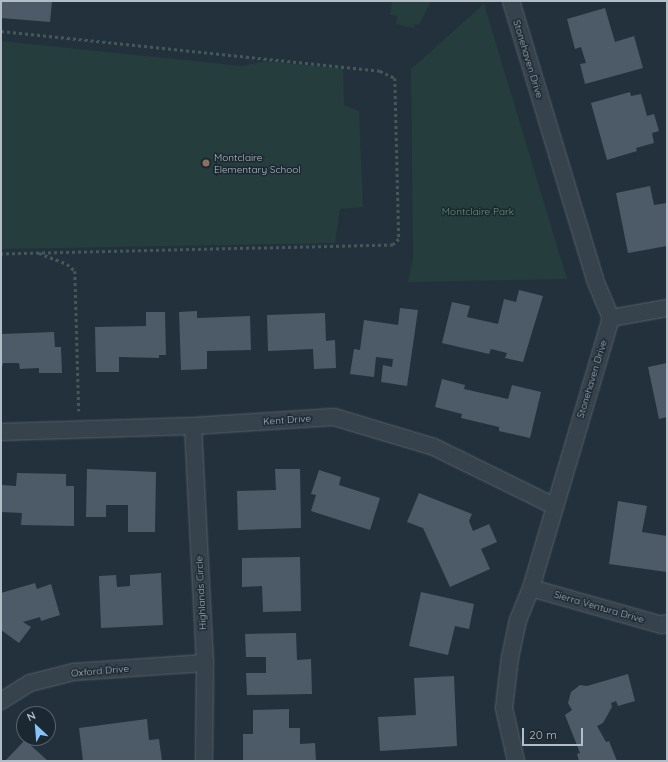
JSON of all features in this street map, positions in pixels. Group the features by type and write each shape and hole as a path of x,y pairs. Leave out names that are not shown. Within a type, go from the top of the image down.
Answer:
{"street":[{"name":"Stonehaven Drive","path":"511,1 595,280 611,318 554,506 531,588 518,620 510,657 504,708 516,761"},
{"path":"611,318 667,308"},
{"name":"Kent Drive","path":"1,432 193,426 334,417 434,447 554,506"},
{"name":"Highlands Circle","path":"193,426 205,663 204,761"},
{"name":"Sierra Ventura Drive","path":"531,588 662,625 667,623"},
{"name":"Oxford Drive","path":"1,701 30,683 73,672 205,663"}],"path":[{"path":"1,31 380,70 395,78 399,239 393,245 1,254"},
{"path":"38,253 68,264 75,271 80,430"}],"green space":[{"path":"392,1 431,1 419,25 415,24 414,28 396,24 397,16 390,15"},
{"name":"Montclaire Park","path":"484,4 567,279 408,282 413,257 411,69"},
{"path":"1,41 242,66 266,61 343,69 344,105 359,111 363,207 340,209 335,243 1,249"}],"building":[{"path":"1,1 52,1 50,22 1,18"},
{"path":"605,8 615,42 634,36 643,68 585,84 580,64 586,63 581,47 575,49 567,19"},
{"path":"630,92 631,96 641,94 647,116 654,114 659,131 652,133 654,143 636,148 637,151 607,160 591,103"},
{"path":"650,186 654,205 667,203 667,246 628,253 616,193"},
{"path":"519,290 543,296 523,362 505,358 507,353 491,349 489,354 442,343 452,302 470,306 467,317 498,324 504,299 516,302"},
{"path":"400,308 418,310 407,386 381,382 383,365 392,367 393,359 376,357 374,377 350,374 354,349 360,350 364,320 398,325"},
{"path":"197,311 197,318 250,316 251,350 207,351 207,369 181,370 179,312"},
{"path":"146,312 165,312 166,355 159,355 159,358 119,357 119,372 96,372 95,327 146,326"},
{"path":"325,313 326,341 335,340 336,368 314,369 313,349 268,351 267,315"},
{"path":"54,332 55,347 61,347 62,373 39,373 39,368 20,369 19,363 3,363 1,371 1,334"},
{"path":"667,363 667,417 659,419 648,367"},
{"path":"442,379 465,385 464,389 508,399 512,385 541,392 530,438 499,431 499,427 461,418 462,414 435,407"},
{"path":"87,469 156,472 155,532 128,532 128,505 106,505 106,517 86,517"},
{"path":"275,469 300,469 301,528 238,530 237,491 276,490"},
{"path":"319,470 341,477 339,485 380,498 370,530 311,511 316,495 311,494"},
{"path":"17,473 66,474 66,486 74,486 74,526 21,525 22,513 1,512 1,485 16,486"},
{"path":"419,493 472,514 469,521 473,531 489,524 497,542 481,549 490,569 450,587 423,528 407,522"},
{"path":"618,501 647,506 642,532 667,536 667,572 609,564"},
{"path":"300,557 301,611 263,612 262,586 242,587 242,558"},
{"path":"161,573 163,625 101,628 99,576 116,575 117,587 130,586 130,575"},
{"path":"35,583 37,589 51,584 60,615 41,621 40,617 23,622 31,627 19,643 1,630 1,593"},
{"path":"421,592 474,604 469,629 455,626 448,655 409,646"},
{"path":"296,633 297,660 311,659 312,694 247,695 246,673 266,673 266,657 246,657 245,634"},
{"path":"628,674 635,701 618,706 616,701 611,703 612,707 603,723 597,726 606,742 609,741 617,761 579,761 577,754 580,753 565,715 572,710 568,703 571,692 580,685 587,686"},
{"path":"454,676 457,746 380,751 378,717 416,715 414,678"},
{"path":"289,709 289,728 300,728 300,744 315,743 316,761 243,761 243,734 253,734 253,710"},
{"path":"147,719 149,740 159,739 162,761 83,761 79,728"},
{"path":"19,746 32,746 48,761 5,761"}],"place":[{"name":"Montclaire Elementary School","path":"206,163"}]}
